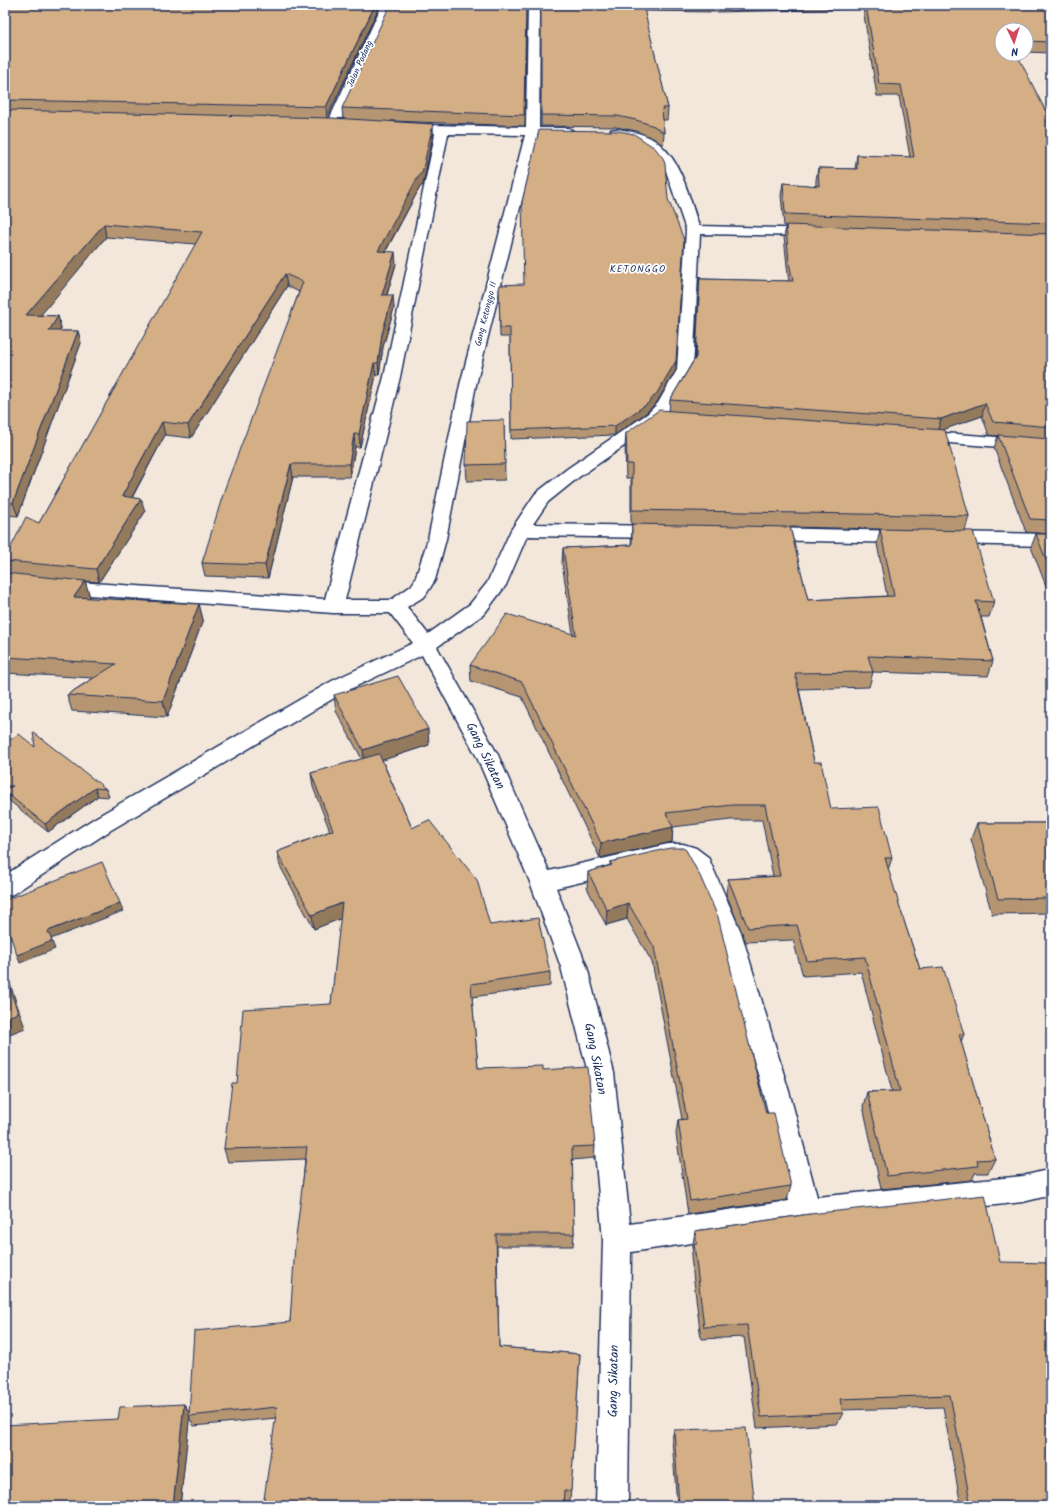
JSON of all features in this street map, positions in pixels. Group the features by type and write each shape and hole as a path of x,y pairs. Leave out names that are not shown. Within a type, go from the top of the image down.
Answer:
{"street":[{"name":"Jalan Podang","path":"333,124 388,5"},
{"name":"Gang Ketonggo II","path":"395,606 418,591 425,580 437,539 468,385 532,132 534,5"},
{"path":"5,887 103,824 339,686 426,645 477,609 496,585 520,530 541,498 573,473 653,418 665,405 685,370 693,230 671,165 661,152 638,138 619,134 411,128"},
{"path":"333,606 392,377 442,130"},
{"path":"693,230 827,233"},
{"path":"653,418 677,419"},
{"path":"900,435 1051,446"},
{"path":"520,530 679,533"},
{"path":"742,534 1051,540"},
{"path":"5,581 63,587 333,606 395,606"},
{"name":"Gang Sikatan","path":"395,606 426,645 487,755 542,882 574,967 601,1073 616,1240 612,1506"},
{"path":"542,882 662,854 680,852 688,853 700,864 729,932 777,1095 806,1212"},
{"path":"616,1240 806,1212 1022,1189 1051,1182"}],"building":[{"path":"5,5 375,5 326,107 5,100"},
{"path":"390,5 526,5 524,115 342,108"},
{"path":"541,5 643,5 668,108 662,108 664,133 654,126 617,116 541,115"},
{"path":"866,5 1048,5 1051,7 1051,42 1034,41 1034,22 994,22 994,62 1021,62 1045,110 1051,110 1051,223 785,214 783,183 819,186 818,168 857,169 857,155 914,157 901,85 879,84"},
{"path":"5,110 332,118 433,124 422,173 419,175 378,251 395,252 382,295 393,295 382,334 378,363 374,363 359,434 354,434 349,464 291,464 265,565 202,563 225,488 303,282 285,274 188,425 162,422 122,496 141,499 96,569 5,561 26,517 39,523 202,232 104,224 26,315 58,316 49,331 78,331 13,503 5,502"},
{"path":"539,130 619,131 634,134 655,148 663,158 665,164 668,199 684,240 676,361 657,393 647,404 615,426 511,430 510,328 500,328 499,289 500,285 524,284 522,202"},
{"path":"786,225 1051,234 1051,427 993,422 985,403 941,419 670,400 696,357 700,276 701,279 793,281 789,263"},
{"path":"659,410 945,430 969,516 632,510 632,464 627,464 626,433"},
{"path":"504,420 505,464 466,465 467,421"},
{"path":"998,435 1051,439 1051,520 1030,519"},
{"path":"632,524 790,527 808,600 894,596 880,529 973,531 994,602 976,601 993,661 868,656 873,672 795,673 814,762 821,762 831,809 879,807 892,858 885,858 905,924 920,969 943,967 964,1034 959,1034 995,1159 977,1160 978,1166 887,1176 867,1092 900,1091 865,957 807,961 797,925 748,928 728,879 780,876 765,805 732,805 666,813 673,827 601,843 522,682 470,665 507,614 576,635 563,548 632,545"},
{"path":"1036,534 1051,534 1051,573"},
{"path":"5,573 85,581 74,597 199,604 163,701 67,695 116,664 5,657"},
{"path":"398,676 428,729 363,750 334,695"},
{"path":"33,732 106,789 95,788 45,824 5,792 5,789 13,786 5,786 5,743 19,734 35,747"},
{"path":"379,754 412,828 429,820 477,880 490,925 538,918 550,972 471,984 478,1068 543,1066 543,1070 588,1067 595,1146 572,1147 574,1234 496,1234 499,1347 580,1354 571,1491 564,1491 563,1506 263,1506 277,1407 189,1416 194,1331 290,1322 295,1245 307,1147 224,1149 232,1083 237,1083 243,1009 331,1004 342,903 312,915 277,852 333,830 311,773"},
{"path":"977,823 1051,823 1051,898 998,899"},
{"path":"670,848 683,848 686,850 700,876 718,917 766,1113 774,1113 791,1186 690,1201 678,1120 687,1119 654,947 628,903 607,910 588,872 612,865 610,862"},
{"path":"102,862 120,903 48,931 52,941 17,955 5,921 5,900"},
{"path":"5,975 18,1013 5,1018"},
{"path":"985,1195 1000,1262 1051,1263 1051,1506 971,1506 950,1395 840,1399 843,1413 761,1417 747,1325 704,1327 694,1244 697,1244 695,1231 810,1214"},
{"path":"184,1404 173,1506 5,1506 5,1425 118,1419 120,1407"},
{"path":"746,1428 755,1506 679,1506 674,1430"}],"district":[{"name":"KETONGGO","path":"638,269"}]}
